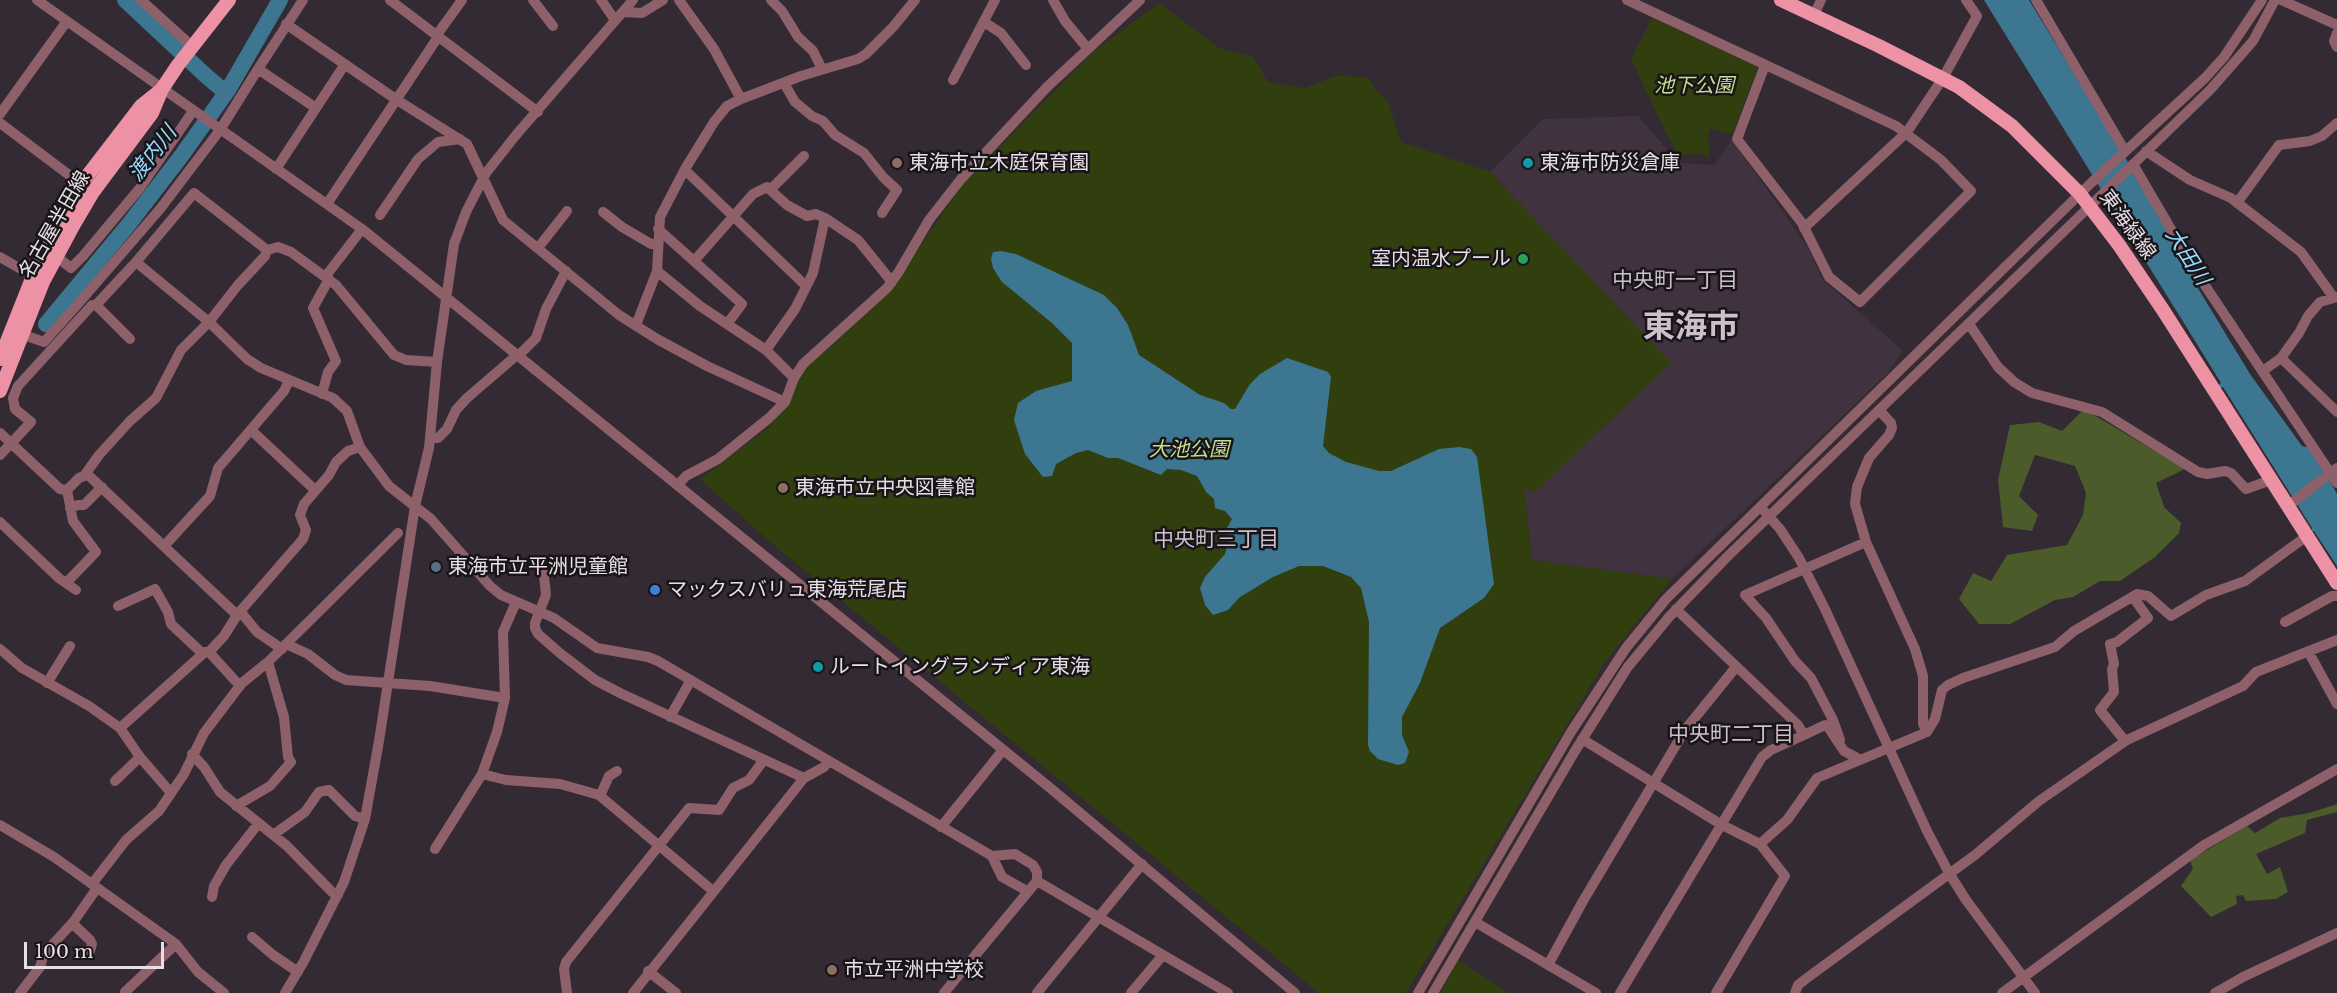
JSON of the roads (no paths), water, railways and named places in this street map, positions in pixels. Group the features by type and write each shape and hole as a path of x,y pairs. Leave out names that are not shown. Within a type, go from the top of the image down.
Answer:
{"main road":[{"name":"名古屋半田線","path":"0,391 43,282 93,192 152,113 162,89 178,65 229,0"},
{"name":"東海緑線","path":"1780,0 1943,78 2012,126 2080,194 2094,202 2271,480 2290,505 2337,583"},
{"name":"名古屋半田線","path":"0,359 33,276 81,184 141,106 162,89"}],"street":[{"path":"37,0 362,229 1003,750 1295,993"},
{"path":"141,0 192,49"},
{"path":"21,334 44,342 160,209 220,129 303,0"},
{"path":"390,0 538,112"},
{"path":"327,204 462,0"},
{"path":"533,0 553,26"},
{"path":"601,0 615,20"},
{"path":"285,993 338,895 365,819 415,506 430,438 437,362 454,244 466,212 483,178 504,149 633,0"},
{"path":"624,12 642,13 663,0"},
{"path":"679,0 714,49 741,99"},
{"path":"771,0 782,11 798,38 813,51 822,69"},
{"path":"636,325 657,271 660,217 685,170 714,122 727,106 866,54 893,27 915,0"},
{"path":"953,80 995,0"},
{"path":"1053,0 1065,21 1088,49"},
{"path":"678,486 686,476 718,459 785,402 794,378 804,364 867,308 892,282 929,220 948,195 1039,96 1139,0"},
{"path":"1627,0 1652,5 1765,65 1907,132 1941,160 1971,191 1860,302 1829,277 1802,223 1737,139 1765,65"},
{"path":"1814,15 1821,0"},
{"path":"1804,228 1907,132 1943,78 1977,16 1966,0"},
{"path":"2036,0 2124,153"},
{"path":"1418,993 1570,732 1606,677 1666,599 2091,183 2224,57 2262,0"},
{"path":"1433,993 1627,668 1676,609 2210,90 2253,41 2275,0"},
{"path":"2281,0 2337,25"},
{"path":"0,114 67,21"},
{"path":"984,22 1001,33 1026,65"},
{"path":"286,24 470,147 503,220 619,315 707,366 785,402"},
{"path":"2337,33 2334,41 2337,47"},
{"path":"276,169 345,64"},
{"path":"258,69 316,108"},
{"path":"784,83 795,102 812,117 824,121 836,135 864,153 897,190 882,213"},
{"path":"56,256 71,268 83,256 140,188 195,112"},
{"path":"0,123 81,184"},
{"path":"2237,203 2279,145 2310,141 2322,136 2337,123"},
{"path":"380,215 418,159 438,142 460,140"},
{"path":"2146,151 2190,180 2237,203 2301,252 2336,298 2320,302 2308,316 2300,333 2281,358 2264,370"},
{"path":"770,190 804,156"},
{"path":"2132,165 2196,272 2333,475 2290,505"},
{"path":"685,170 806,286"},
{"path":"694,261 753,194 767,187 787,205 807,216 816,214 825,218 858,240 892,282"},
{"path":"0,455 31,422 15,410 13,405 18,386 92,305 96,305 136,262 194,193 267,250"},
{"path":"538,248 567,212"},
{"path":"603,212 651,244 657,244"},
{"path":"766,350 795,309 813,273 825,218"},
{"path":"322,394 328,372 336,361 313,308 327,278 362,229"},
{"path":"658,229 742,304 727,324"},
{"path":"267,250 278,247 291,252 327,278 394,355 406,360 437,362"},
{"path":"68,490 86,473 130,421 156,398 181,350 209,322 238,285 265,256 267,250"},
{"path":"0,257 33,276"},
{"path":"136,262 209,322 247,359 289,381 333,398 347,411 360,447 389,486 431,519 492,589 554,618 597,648 648,657 992,856 1015,854 1033,865 1037,872 1037,880 945,993"},
{"path":"430,438 438,438 447,429 456,410 467,398 536,338 546,309 566,271"},
{"path":"657,271 727,324 766,350 794,378"},
{"path":"96,305 130,339"},
{"path":"1969,324 1998,367 2014,382 2032,393 2088,406 2102,412 2198,472 2207,474 2225,471 2231,473 2246,489 2271,480"},
{"path":"2281,358 2337,412"},
{"path":"165,545 210,496 218,468 284,391 289,381"},
{"path":"1880,411 1891,423 1892,428 1889,435 1869,458 1857,487 1855,504 1866,542 1915,649 1923,676 1923,724 1927,732"},
{"path":"251,430 315,490"},
{"path":"0,433 60,489 68,490"},
{"path":"120,728 206,653 303,539 306,530 300,515 304,504 329,475 336,462 348,451 360,447"},
{"path":"86,473 257,632 284,646 308,654 340,678 387,684 430,686 505,698"},
{"path":"70,508 84,505 102,487"},
{"path":"66,583 96,552 77,530 70,508 68,490"},
{"path":"1759,506 1770,517 1804,568 1927,831 1949,873 1966,900 2035,993"},
{"path":"0,522 76,590"},
{"path":"20,993 40,967 44,954 72,923 117,850 159,811 184,774 204,733 240,686 268,662 398,533"},
{"path":"1760,844 1787,820 1817,778 1854,757 1927,732 1935,719 1942,690 1948,685 2055,647 2074,631 2137,594 2148,596 2171,616 2206,595 2246,581 2307,536"},
{"path":"1838,742 1840,740 1833,720 1811,678 1795,661 1766,618 1745,595 1866,542"},
{"path":"543,566 546,595 535,623 538,634 561,654 595,680 763,761 804,778"},
{"path":"118,606 155,589 168,612 171,624 206,653 240,686"},
{"path":"2285,622 2332,596 2337,596"},
{"path":"2125,741 2100,710 2114,693 2112,669 2114,664 2110,644 2117,642 2148,618 2133,597"},
{"path":"435,849 482,774 497,732 505,698 503,632 516,602"},
{"path":"1676,609 1798,726 1804,735"},
{"path":"1795,993 1798,985 1806,978 1975,855 2039,801 2125,741 2243,686 2256,672 2337,640"},
{"path":"47,683 70,646"},
{"path":"0,649 22,668 89,706 120,728 140,757 171,793"},
{"path":"2308,651 2337,704"},
{"path":"236,806 270,786 291,762 288,757 284,717 268,662"},
{"path":"1548,965 1583,901 1685,730 1736,668"},
{"path":"670,717 691,680"},
{"path":"1620,993 1762,757 1771,750 1825,725 1844,751 1854,757"},
{"path":"1582,740 1722,825 1760,844 1785,876 1716,993"},
{"path":"941,827 1003,750"},
{"path":"192,754 204,766 220,792 287,846 332,892 338,895"},
{"path":"115,781 140,757"},
{"path":"567,993 564,969 566,962 689,808 719,810 734,788 749,780 763,761"},
{"path":"633,993 648,971 804,778 824,767 829,761"},
{"path":"2002,993 2204,845 2337,769"},
{"path":"600,796 609,776 617,771"},
{"path":"482,774 506,780 560,784 600,796 713,891"},
{"path":"273,835 305,812 319,792 329,790 355,816 365,819"},
{"path":"212,897 214,886 226,866 258,824"},
{"path":"0,825 54,857 176,944 198,972 224,993"},
{"path":"992,856 1002,877 1027,891"},
{"path":"1037,993 1142,864"},
{"path":"1037,880 1228,993"},
{"path":"1475,922 1596,993"},
{"path":"72,923 90,940 92,944 90,951"},
{"path":"2215,993 2223,987 2337,933"},
{"path":"252,937 298,972"},
{"path":"125,992 176,944"},
{"path":"1131,993 1163,955"},
{"path":"648,971 676,993"}],"water":[{"path":"1984,0 2029,0 2150,198 2195,276 2193,280 2250,374 2302,446 2310,448 2321,464 2337,494 2337,566 2312,531 2223,387 2218,386 2221,383"},
{"path":"993,252 1016,254 1104,295 1117,308 1128,325 1139,355 1200,395 1224,403 1231,409 1235,409 1250,384 1260,374 1287,358 1328,372 1331,377 1323,446 1329,453 1346,462 1379,471 1391,471 1439,449 1459,447 1471,449 1477,457 1494,584 1484,598 1440,628 1420,683 1402,717 1402,735 1409,752 1405,763 1398,765 1378,759 1370,751 1368,745 1369,622 1361,588 1351,577 1323,566 1299,566 1273,577 1240,597 1228,610 1213,615 1205,605 1200,588 1205,577 1225,554 1228,543 1227,528 1232,519 1225,511 1215,508 1214,499 1206,492 1197,476 1181,470 1167,469 1161,475 1118,458 1108,458 1088,450 1076,453 1056,464 1052,476 1043,477 1025,454 1014,420 1018,403 1036,391 1072,381 1072,343 1052,323 1002,282 993,268 991,259"}],"waterway":[{"path":"125,0 204,74 219,87 228,90"},
{"name":"渡内川","path":"46,324 129,224 182,155 228,90 280,0"}],"place":[{"name":"東海市立木庭保育園","path":"897,163"},
{"name":"東海市防災倉庫","path":"1528,163"},
{"name":"室内温水プール","path":"1523,259"},
{"name":"東海市立中央図書館","path":"783,488"},
{"name":"東海市立平洲児童館","path":"436,567"},
{"name":"マックスバリュ東海荒尾店","path":"655,590"},
{"name":"ルートイングランディア東海","path":"818,667"},
{"name":"市立平洲中学校","path":"832,970"}],"district":[{"name":"中央町一丁目","path":"1675,281"},
{"name":"東海市","path":"1691,328"},
{"name":"中央町三丁目","path":"1216,540"},
{"name":"中央町二丁目","path":"1731,735"}],"park label":[{"name":"池下公園","path":"1694,86"},
{"name":"大池公園","path":"1189,450"}],"water label":[{"name":"大田川","path":"2187,257"}]}
